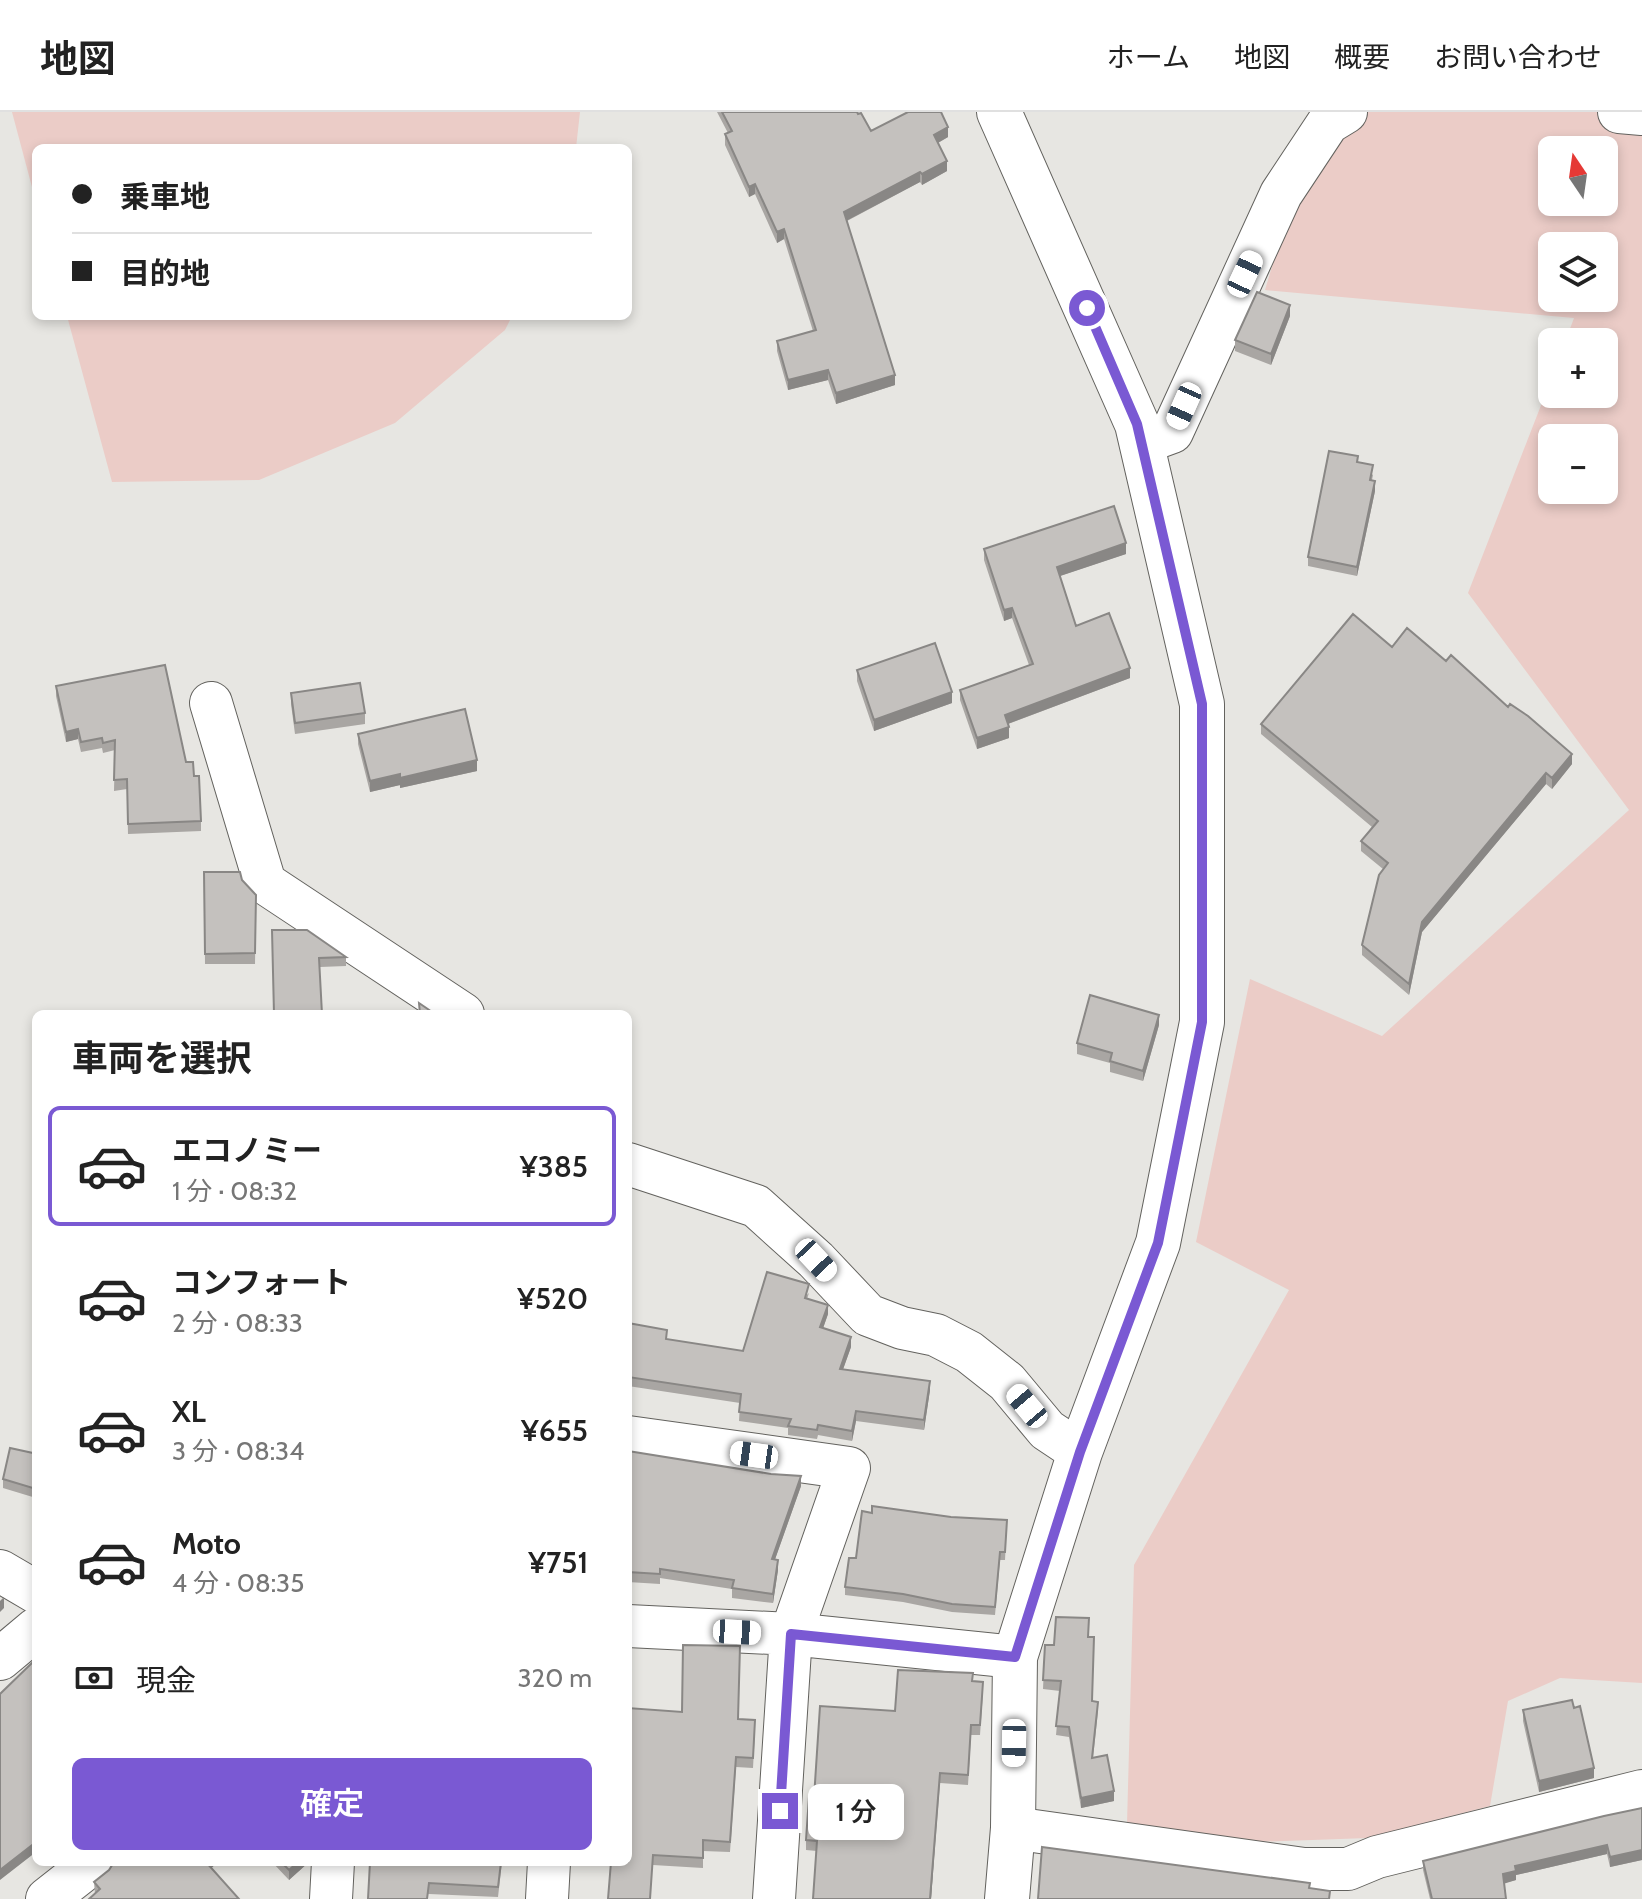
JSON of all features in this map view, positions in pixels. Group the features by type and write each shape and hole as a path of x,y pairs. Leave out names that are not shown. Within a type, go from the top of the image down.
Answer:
{"street":[{"path":"999,112 1137,424 1202,704 1202,1022 1158,1243 1080,1452 1015,1657 1013,1828 1007,1899"},
{"path":"1142,443 1172,432 1281,194 1328,123 1346,112"},
{"path":"1619,112 1642,114"},
{"path":"211,703 265,883 457,1010"},
{"path":"632,1165 756,1206 816,1260 868,1315 902,1328 936,1335 969,1352 1007,1382 1047,1430 1080,1452"},
{"path":"632,1438 849,1468 791,1634 774,1899"},
{"path":"0,1571 32,1590"},
{"path":"632,1626 791,1634 1015,1657"},
{"path":"0,1659 32,1632"},
{"path":"1013,1828 1304,1869 1349,1884 1377,1857 1642,1791"},
{"path":"47,1899 89,1866"},
{"path":"331,1899 333,1866"},
{"path":"547,1899 549,1866"}],"shaded area":[{"path":"12,112 580,112 576,144 32,144 32,187"},
{"path":"1318,112 1642,112 1642,1683 1560,1678 1508,1701 1490,1806 1368,1838 1253,1842 1127,1824 1134,1565 1289,1290 1196,1242 1250,979 1382,1036 1629,810 1468,593 1540,408 1618,408 1618,328 1570,328 1574,318 1265,290"},
{"path":"68,320 510,320 505,330 395,423 259,480 112,482"}],"building":[{"path":"722,112 857,112 861,113 871,131 908,112 941,112 948,127 934,135 947,161 844,212 895,375 836,393 828,370 788,380 777,341 816,330 784,229 777,232 755,184 749,187 725,134 732,131"},
{"path":"1257,292 1290,305 1271,354 1235,340"},
{"path":"1329,451 1358,456 1357,462 1373,465 1370,480 1375,481 1357,567 1308,557"},
{"path":"1114,506 1126,543 1057,567 1076,626 1109,613 1130,668 1005,715 1009,727 977,738 960,690 1033,664 1012,608 1004,610 984,549"},
{"path":"1353,614 1392,647 1407,628 1446,661 1451,655 1508,707 1510,704 1528,716 1572,754 1552,778 1546,773 1422,922 1409,984 1362,945 1379,875 1388,863 1361,841 1378,821 1261,724"},
{"path":"935,643 952,692 874,720 857,670"},
{"path":"165,665 186,762 193,762 194,776 199,776 201,821 128,824 127,779 114,780 115,740 103,743 102,738 81,742 78,729 66,732 56,686"},
{"path":"360,683 365,713 295,723 291,693"},
{"path":"465,709 477,760 400,778 400,774 370,781 358,734"},
{"path":"204,872 240,872 242,880 256,895 255,953 205,954"},
{"path":"272,930 307,930 346,957 319,958 322,1010 274,1010"},
{"path":"1090,995 1159,1015 1143,1071 1110,1061 1112,1053 1077,1043"},
{"path":"767,1272 809,1284 805,1298 828,1305 820,1327 851,1337 840,1369 930,1381 924,1420 856,1411 852,1431 818,1425 817,1430 788,1426 791,1419 739,1412 741,1394 632,1378 632,1324 667,1330 666,1339 743,1351"},
{"path":"10,1448 32,1453 32,1488 3,1479"},
{"path":"632,1452 801,1476 772,1559 778,1560 773,1594 732,1588 734,1580 660,1569 660,1574 632,1572"},
{"path":"872,1506 951,1517 1007,1520 1005,1552 1000,1552 995,1607 952,1604 845,1587 849,1558 856,1558 862,1511 872,1513"},
{"path":"1056,1617 1089,1618 1088,1637 1094,1637 1092,1701 1098,1702 1092,1758 1107,1755 1114,1791 1081,1798 1069,1727 1056,1726 1061,1681 1043,1680 1045,1645 1054,1645"},
{"path":"683,1645 740,1646 738,1719 755,1720 753,1758 736,1757 730,1842 703,1840 703,1858 653,1855 650,1899 608,1899 611,1866 632,1866 632,1708 682,1712"},
{"path":"32,1663 32,1845 0,1870 0,1694"},
{"path":"898,1670 973,1673 972,1681 983,1682 980,1725 971,1725 968,1775 940,1773 930,1899 813,1899 817,1841 806,1840 809,1797 814,1798 820,1706 895,1711"},
{"path":"1572,1700 1574,1708 1580,1706 1594,1768 1539,1781 1523,1710"},
{"path":"1642,1808 1642,1850 1610,1857 1607,1845 1515,1866 1516,1871 1503,1874 1506,1899 1432,1899 1423,1861"},
{"path":"1042,1847 1310,1883 1309,1888 1330,1891 1329,1899 1038,1899"},
{"path":"112,1866 210,1866 239,1899 89,1899 100,1889 94,1882"},
{"path":"370,1866 501,1866 498,1887 429,1883 427,1899 368,1899"}],"route":[{"path":"780,1811 791,1634 1015,1657 1080,1452 1158,1243 1202,1022 1202,704 1137,424 1087,308"}]}
